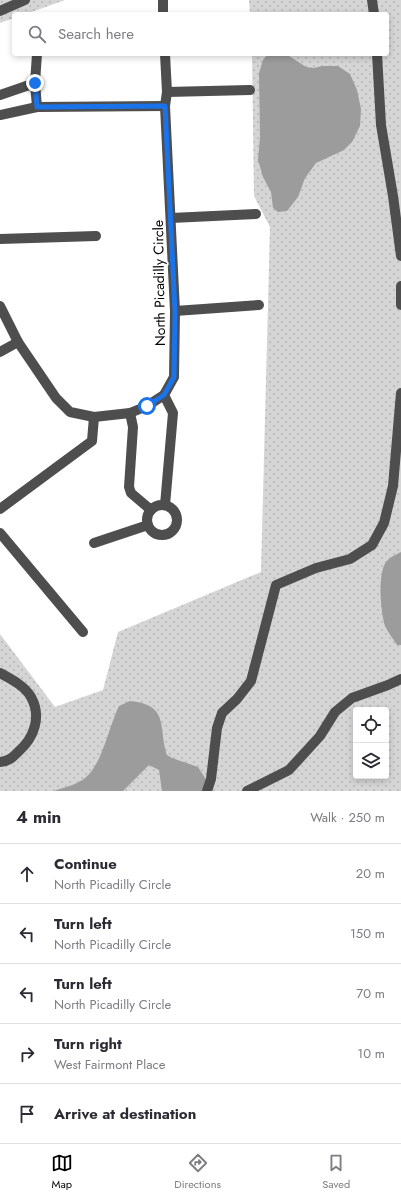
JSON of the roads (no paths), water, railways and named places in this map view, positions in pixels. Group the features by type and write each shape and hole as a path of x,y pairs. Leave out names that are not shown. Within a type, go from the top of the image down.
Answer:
{"street":[{"path":"0,11 25,0"},
{"path":"163,0 163,12"},
{"path":"372,0 374,12"},
{"path":"37,56 35,83 37,107"},
{"name":"North Picadilly Circle","path":"0,306 18,342 56,398 70,412 94,417 130,413 147,406 164,395 174,377 175,311 165,106 167,92 165,56"},
{"path":"378,56 380,126 394,196 401,256"},
{"path":"0,95 35,83"},
{"path":"167,92 250,90"},
{"path":"0,115 37,107 165,106"},
{"path":"171,218 256,214"},
{"path":"0,239 96,236"},
{"path":"401,286 401,305"},
{"path":"175,311 259,305"},
{"path":"0,352 18,342"},
{"path":"207,791 211,779 217,728 222,713 238,699 251,682 276,585 316,568 350,559 372,545 384,523 393,486 401,393"},
{"path":"164,395 173,413 165,505"},
{"path":"130,413 133,427 128,487 131,492 151,510"},
{"path":"0,509 92,441 94,417"},
{"path":"165,505 170,508 176,516 176,525 174,529 167,534 157,534 150,529 147,519 151,510 155,507 165,505"},
{"path":"94,543 148,525"},
{"path":"0,533 83,632"},
{"path":"0,673 17,682 31,696 37,712 34,732 26,745 8,761 0,762"},
{"path":"247,791 289,770 320,736 335,712 352,698 401,679"}]}
